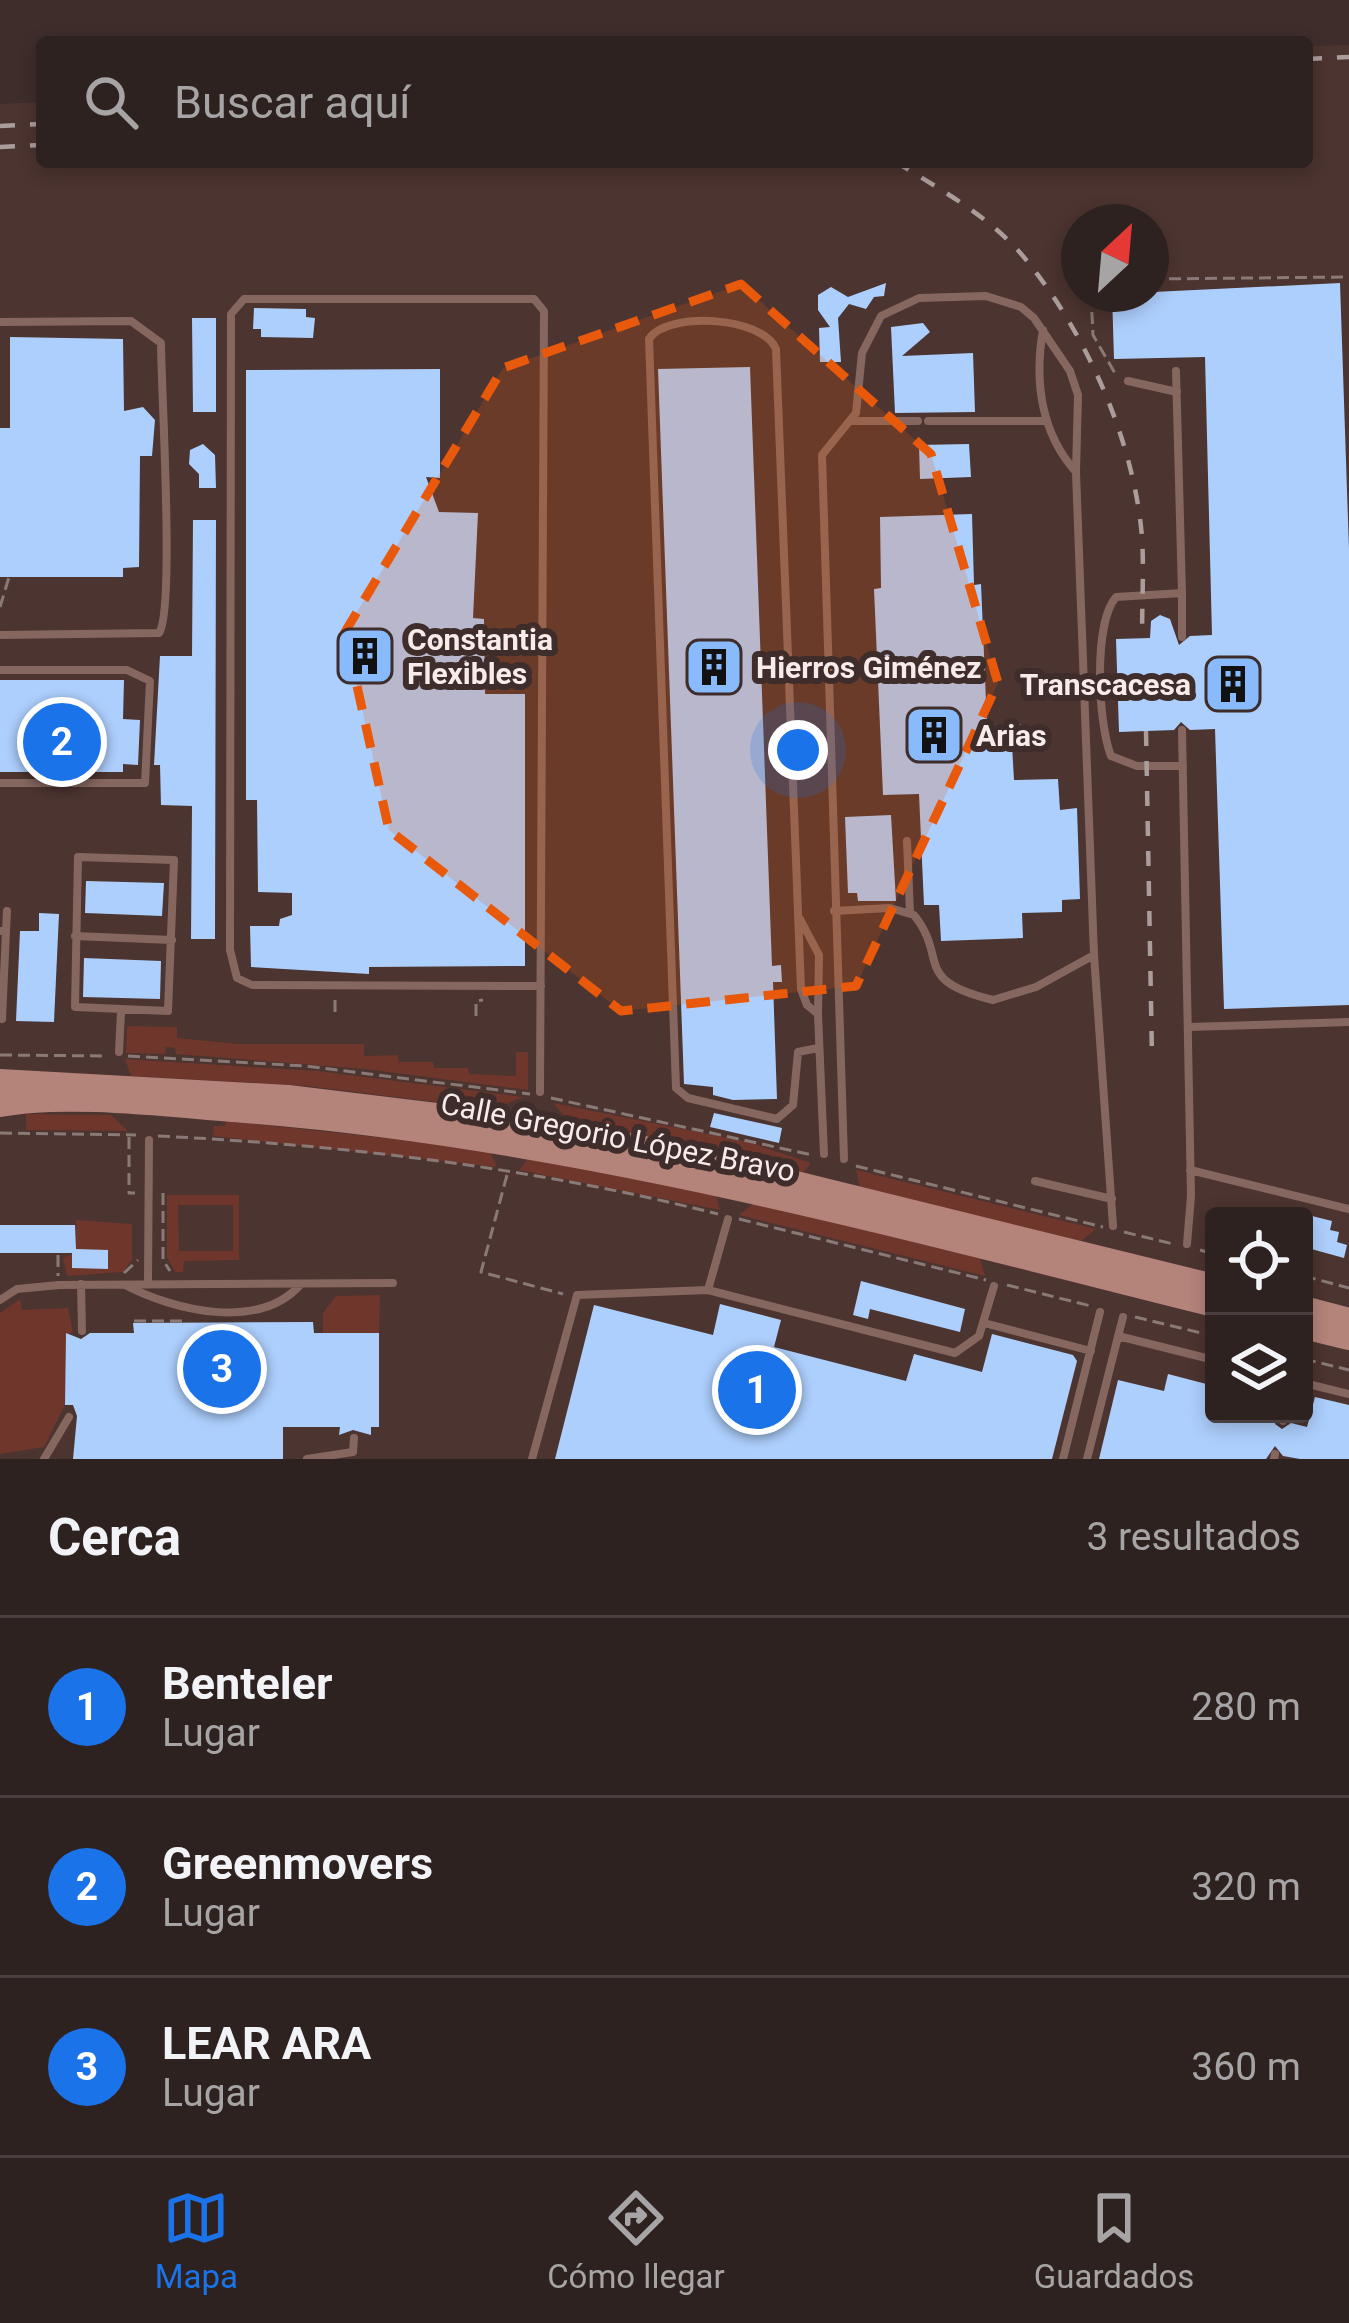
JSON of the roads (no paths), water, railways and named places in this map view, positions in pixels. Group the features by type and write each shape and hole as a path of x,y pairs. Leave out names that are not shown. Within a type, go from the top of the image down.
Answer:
{"main road":[{"name":"Calle Gregorio López Bravo","path":"0,1082 313,1099 557,1131 690,1157 1205,1284"},
{"name":"Calle Gregorio López Bravo","path":"0,1105 230,1110 548,1148 713,1181 1205,1303"},
{"path":"1313,1310 1349,1320"},
{"path":"1313,1329 1349,1338"}],"lane":[{"path":"844,1159 820,464 826,444 852,421 861,398 862,353 881,316 919,298 986,296 1021,307 1044,328 1076,383 1094,955 1113,1226"},
{"path":"540,1092 541,986 541,303 244,299 231,314 230,950 236,978 252,985 541,986"},
{"path":"0,322 131,321 161,343 166,598 159,633 0,635"},
{"path":"818,1013 807,1005 801,989 776,349 761,329 742,322 666,325 649,339 676,1088 688,1098 777,1119 793,1105 798,1052 818,1048"},
{"path":"1044,328 1044,421 1057,451 1076,472"},
{"path":"1177,371 1182,637"},
{"path":"1128,381 1177,392"},
{"path":"852,421 1044,421"},
{"path":"1182,593 1116,597 1107,608 1101,638 1111,756 1137,766 1183,766"},
{"path":"0,670 127,670 150,681 145,783 0,783"},
{"path":"1182,730 1189,1027 1187,1244"},
{"path":"907,841 910,913"},
{"path":"78,857 174,860 172,940 168,1011 79,1010 73,1004 78,857"},
{"path":"834,911 890,908 910,913 922,925 931,965 942,977 993,1000 1036,987 1094,955"},
{"path":"2,1018 7,911"},
{"path":"798,916 819,955 824,1154"},
{"path":"75,936 172,940"},
{"path":"119,1052 121,1012"},
{"path":"1189,1027 1349,1022"},
{"path":"148,1140 148,1284"},
{"path":"1190,1170 1349,1209"},
{"path":"1035,1181 1112,1199"},
{"path":"708,1290 728,1219"},
{"path":"120,1280 165,1304 220,1311 282,1301 302,1283"},
{"path":"0,1300 17,1289 58,1281 393,1283"},
{"path":"78,1281 82,1331"},
{"path":"532,1459 577,1295 708,1290 955,1353 974,1343 994,1286"},
{"path":"1064,1459 1101,1310"},
{"path":"1087,1459 1123,1316"},
{"path":"984,1323 1090,1351"},
{"path":"1118,1336 1205,1358"},
{"path":"1313,1385 1349,1394"},
{"path":"44,1459 69,1418"},
{"path":"307,1459 353,1451 354,1438"}],"railway":[{"path":"1313,59 1349,57"},
{"path":"0,126 36,124"},
{"path":"0,147 36,145"},
{"path":"906,168 999,231 1049,290 1088,356 1118,427 1137,501 1143,549 1142,638"},
{"path":"1146,731 1152,1057"}],"place":[{"name":"Constantia Flexibles","path":"365,656"},
{"name":"Hierros Giménez","path":"714,667"},
{"name":"Transcacesa","path":"1233,684"},
{"name":"Arias","path":"934,735"},
{"name":"Greenmovers","path":"62,742"},
{"name":"LEAR ARA","path":"222,1369"},
{"name":"Benteler","path":"757,1390"}]}
